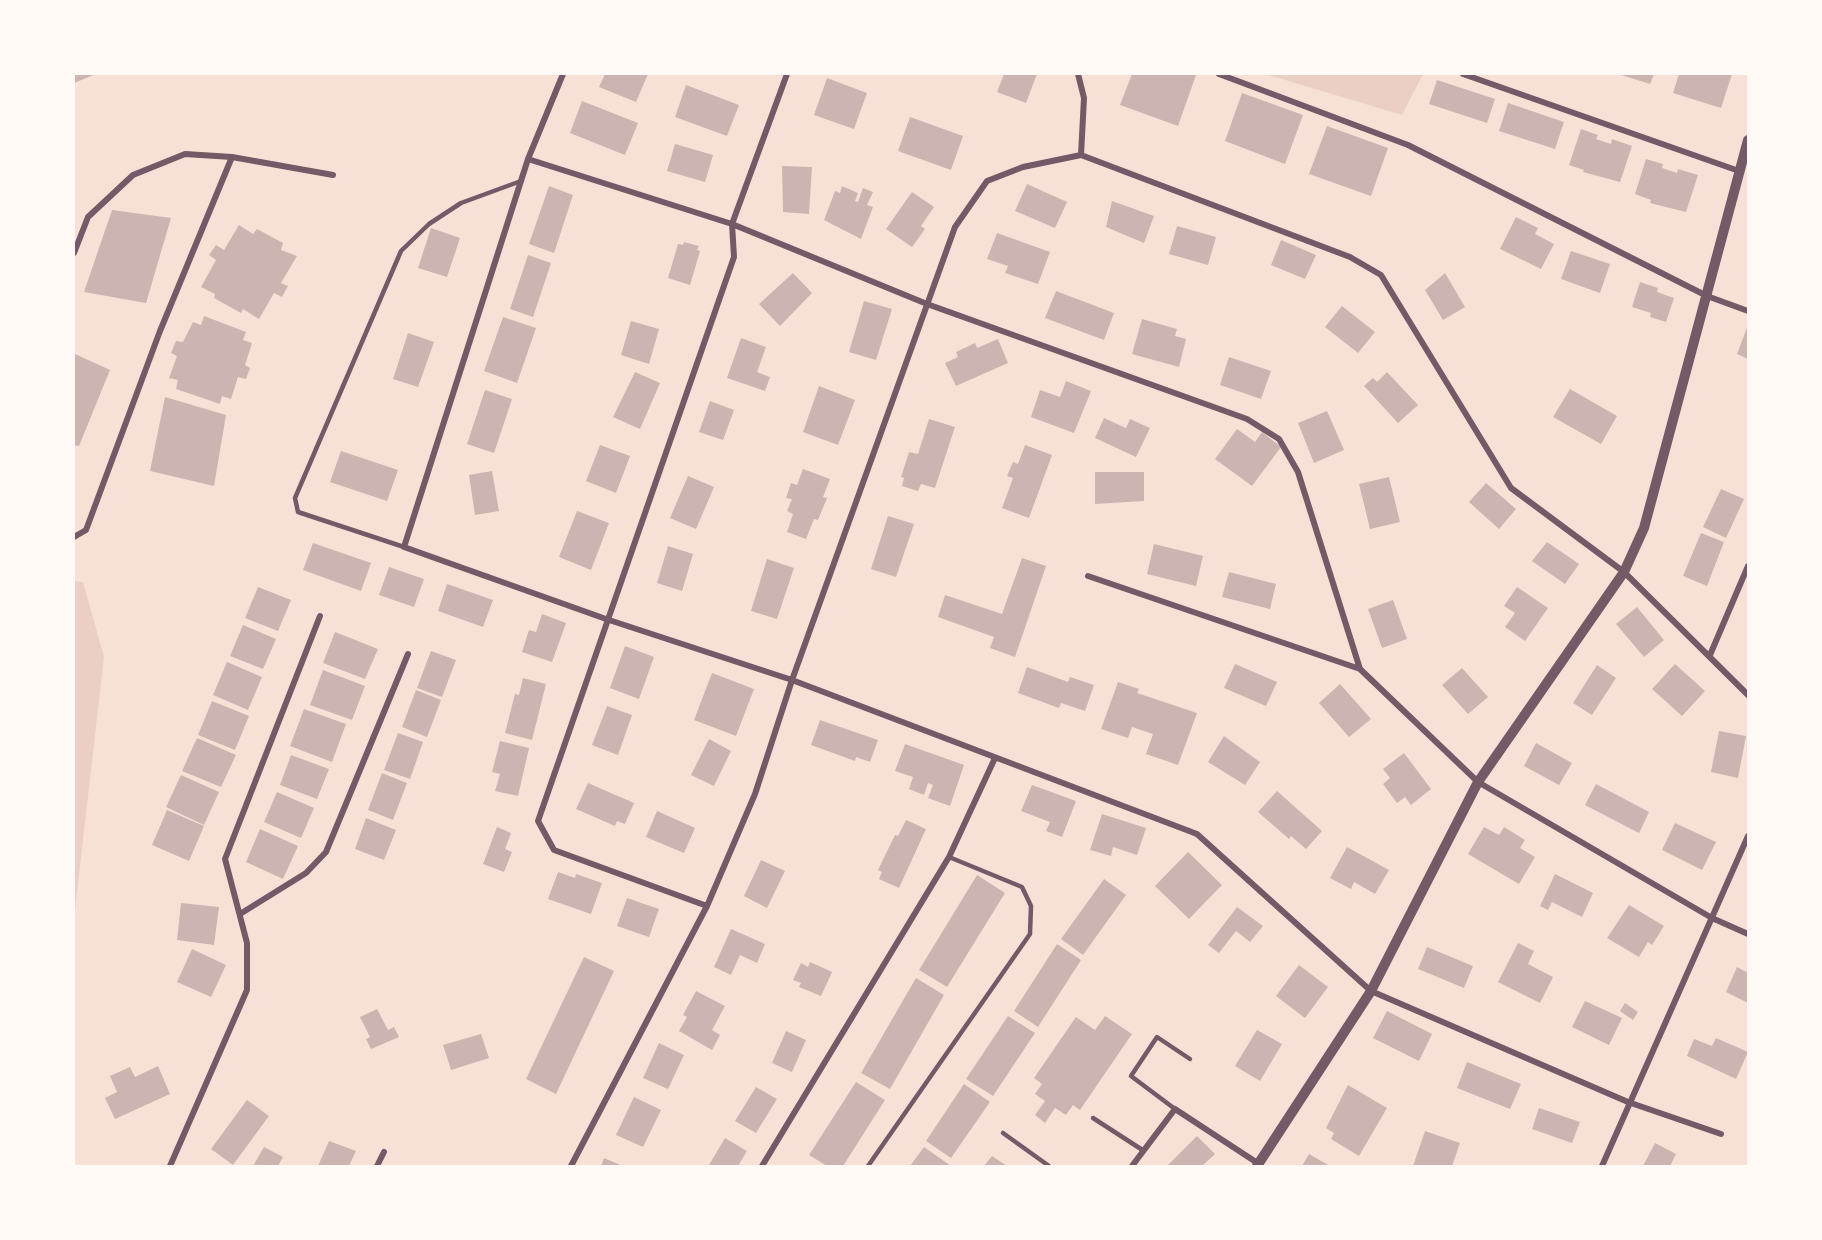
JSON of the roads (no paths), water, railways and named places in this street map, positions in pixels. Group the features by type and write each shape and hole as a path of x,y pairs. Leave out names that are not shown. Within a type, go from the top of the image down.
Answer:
{"street":[{"path":"564,74 528,159 404,547 606,619 792,680 1197,834 1371,992 1628,1102 1721,1134"},
{"path":"707,906 555,849 538,821 606,619 734,257 732,224 787,74"},
{"path":"1078,74 1084,98 1082,155"},
{"path":"1219,74 1408,145 1707,296 1749,311"},
{"path":"1463,74 1739,171"},
{"path":"1132,1167 1175,1109 1258,1165 1371,992 1478,782 1624,572 1644,528 1749,140"},
{"path":"74,253 88,217 133,176 185,154 232,157 333,176"},
{"path":"571,1167 707,906 755,794 792,680 955,227 987,181 1023,167 1082,155 1350,257 1382,275 1511,488 1624,572 1749,694"},
{"path":"74,537 86,530 160,331 232,157"},
{"path":"528,159 732,224 927,304 1247,418 1279,439 1298,472 1360,669"},
{"path":"1710,655 1749,566"},
{"path":"1088,576 1360,669 1478,782 1712,918 1749,934"},
{"path":"170,1167 248,990 248,944 225,860 320,616"},
{"path":"240,914 306,873 326,852 408,654"},
{"path":"763,1166 949,857 995,758"},
{"path":"1602,1167 1628,1102 1749,836"},
{"path":"377,1167 384,1152"}],"lane":[{"path":"404,547 298,513 295,498 401,251 429,224 461,203 521,181"},
{"path":"868,1167 1030,934 1031,906 1022,887 949,857"},
{"path":"1175,1109 1131,1076 1157,1037 1190,1059"},
{"path":"1092,1119 1144,1151"},
{"path":"1003,1133 1049,1167"}]}
